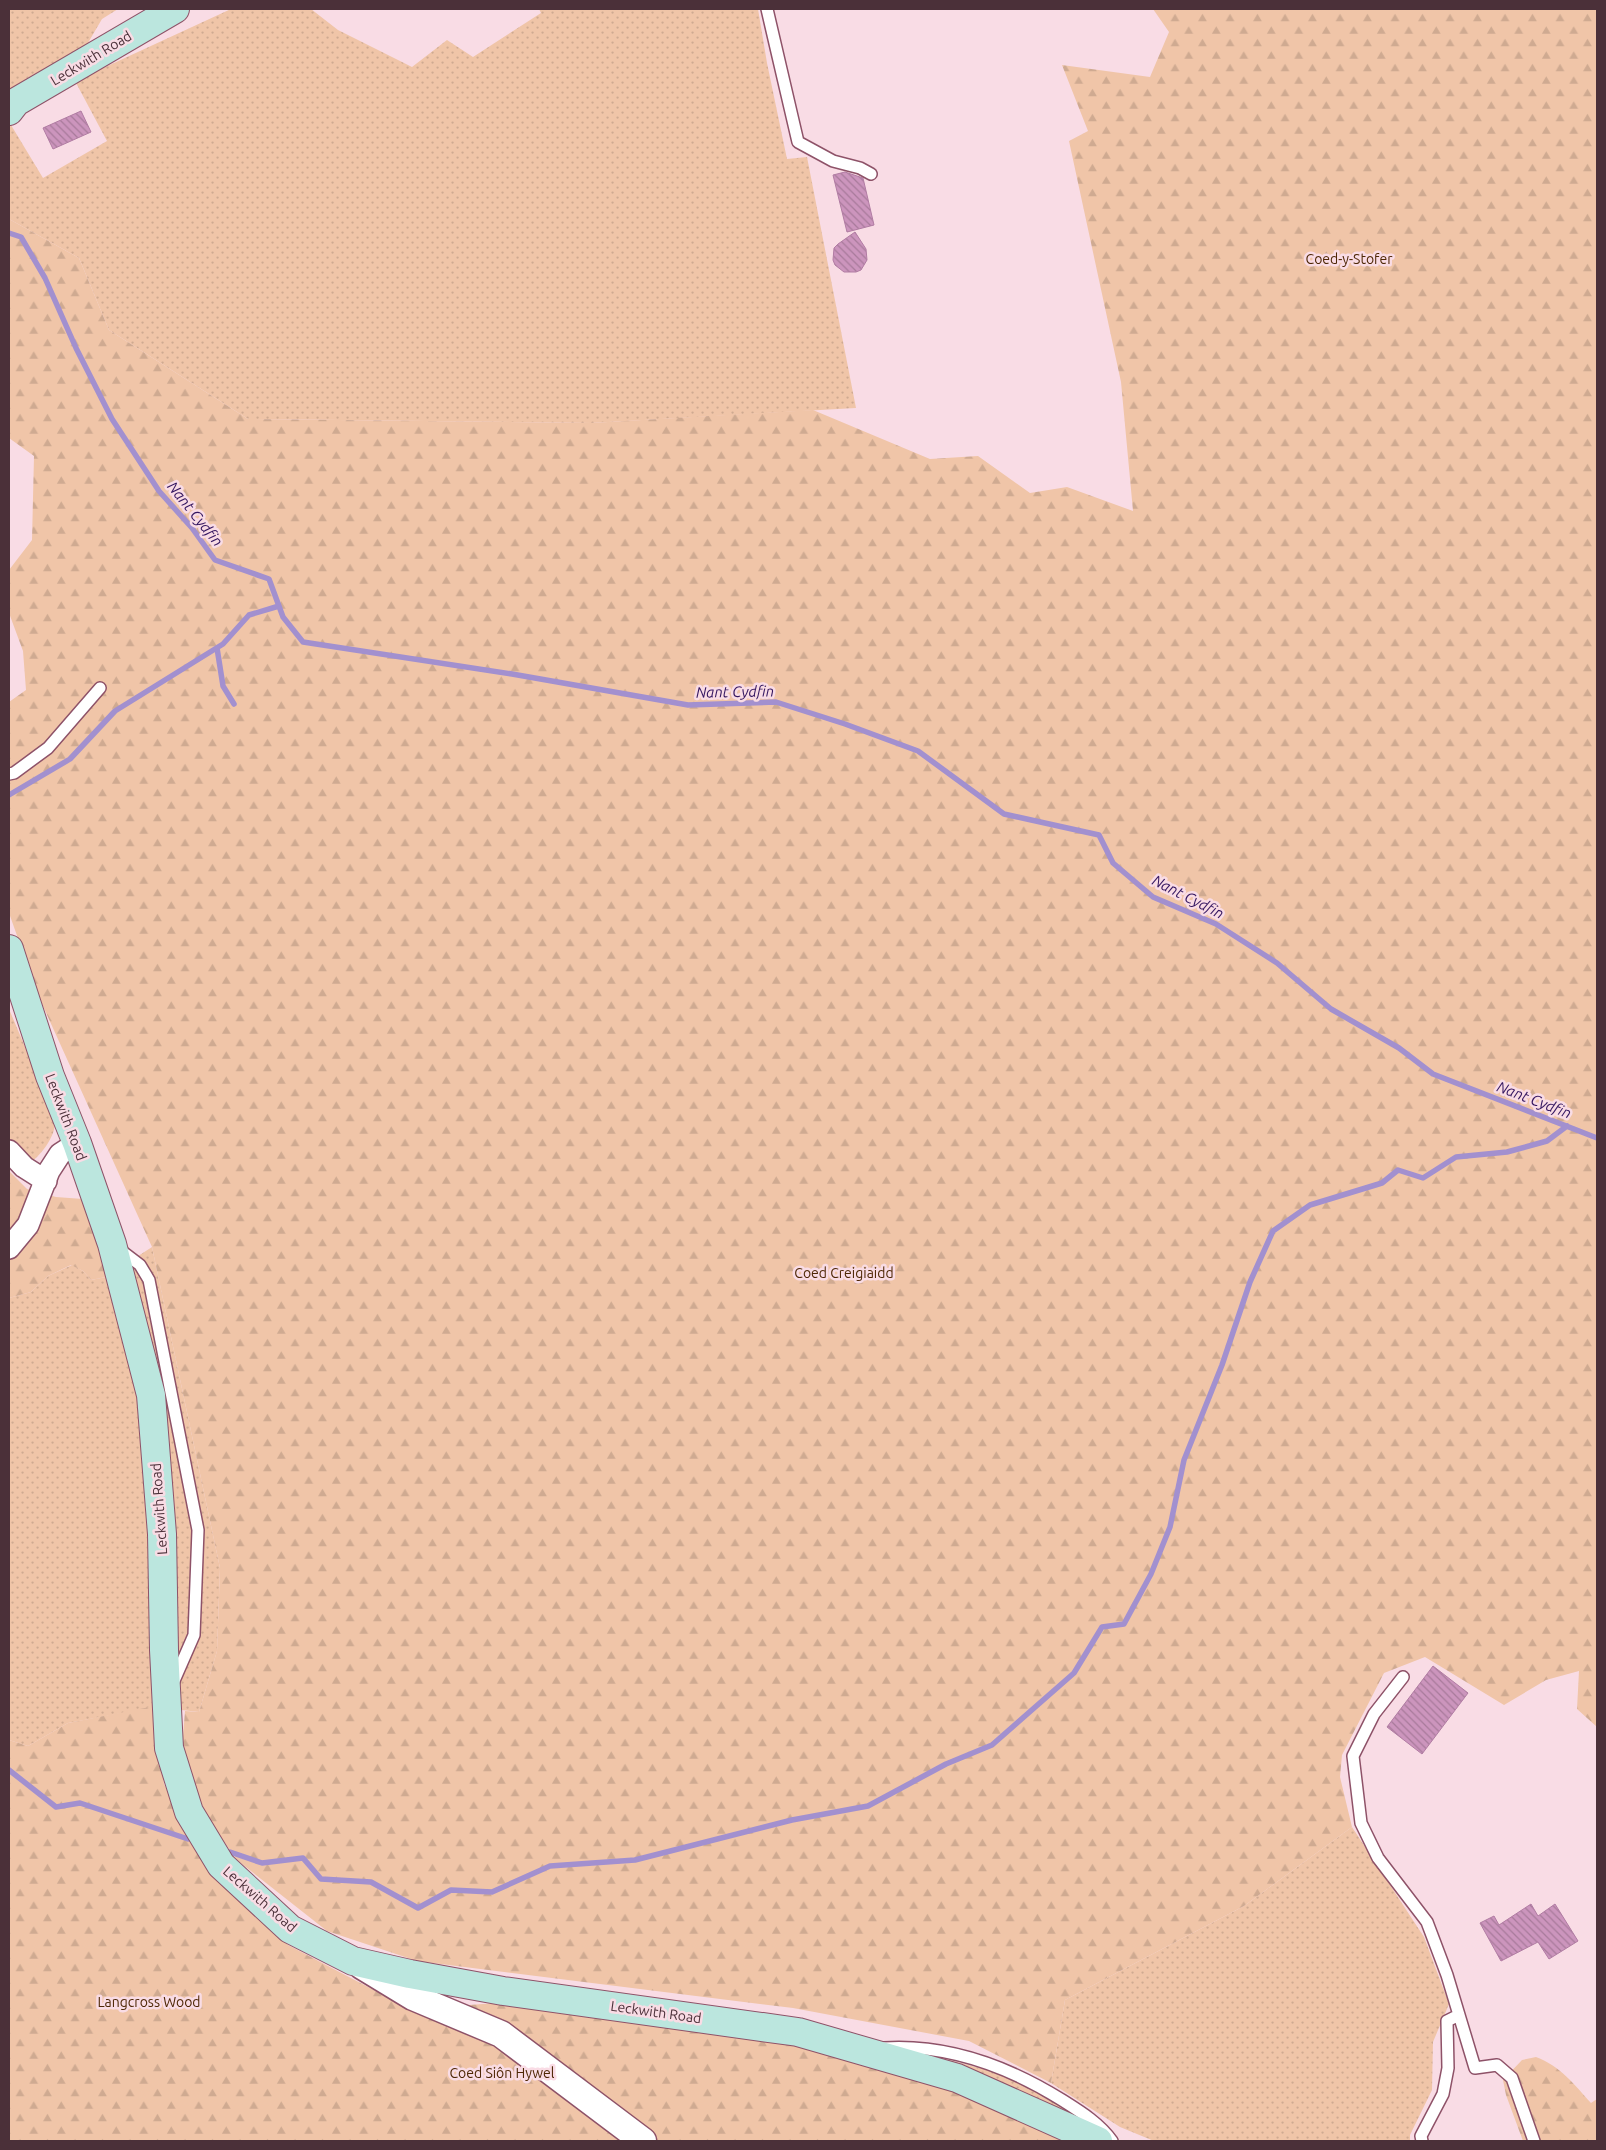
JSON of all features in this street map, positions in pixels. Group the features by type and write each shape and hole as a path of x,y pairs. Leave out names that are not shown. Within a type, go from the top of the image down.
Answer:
{"main road":[{"name":"Leckwith Road","path":"9,110 16,102 175,9"},
{"name":"Leckwith Road","path":"9,949 13,982 78,1143 112,1244 151,1395 162,1534 164,1650 169,1748 189,1812 221,1865 290,1929 353,1961 410,1974 503,1990 798,2032 957,2078 1098,2141"}],"street":[{"path":"9,1248 28,1225 49,1171 60,1154 78,1143"},
{"path":"9,1152 24,1167 46,1181"},
{"path":"353,1961 413,1997 501,2034 643,2141"}],"lane":[{"path":"766,9 798,142 833,161 860,168 871,174"},
{"path":"9,774 48,748 100,688"},
{"path":"112,1244 140,1266 149,1280 198,1530 194,1635 167,1696"},
{"path":"1403,1677 1374,1714 1354,1756 1361,1823 1378,1858 1427,1922 1447,1975 1475,2068 1497,2065 1512,2078 1534,2141"},
{"path":"1422,2141 1421,2136 1443,2094 1448,2068 1447,2021 1459,2015"},
{"path":"860,2049 907,2047 952,2054 1003,2068 1038,2085 1076,2108 1103,2128 1112,2141"}],"green space":[{"path":"9,9 118,9 102,19 85,48 29,77 9,92"},
{"path":"231,9 311,9 338,30 412,67 447,40 473,57 541,13 539,9 758,9 787,159 807,157 856,408 591,423 248,419 109,330 79,258 9,219 9,128 11,125 43,178 107,141 75,81"},
{"name":"Coed Creigiaidd","path":"1153,9 1597,9 1597,1727 1577,1709 1579,1671 1546,1680 1504,1705 1425,1657 1384,1673 1342,1755 1340,1777 1352,1827 1244,1906 1065,2000 1051,2083 969,2041 793,2008 417,1961 327,1931 237,1860 206,1816 182,1749 185,1711 199,1712 217,1651 220,1568 152,1247 38,995 9,913 9,702 26,690 23,651 9,613 9,570 32,540 34,456 9,438 9,219 79,258 109,330 248,419 591,423 813,410 930,459 978,456 1030,493 1067,487 1133,511 1121,382 1069,141 1088,131 1062,65 1150,77 1169,32"},
{"path":"9,1009 55,1120 50,1140 42,1152 28,1165 9,1143"},
{"path":"9,1171 27,1189 56,1197 83,1199 93,1222 106,1277 91,1280 83,1271 71,1265 48,1276 31,1292 9,1298"},
{"path":"152,1247 220,1568 217,1651 199,1712 155,1707 68,1723 28,1746 9,1740 9,1298 31,1292 48,1276 72,1265 83,1271 91,1280 106,1277"},
{"name":"Langcross Wood","path":"155,1706 164,1784 198,1853 288,1945 410,2009 498,2003 793,2043 952,2083 1059,2132 1058,2141 9,2141 9,1740 28,1746 68,1723"},
{"path":"1352,1827 1424,1937 1449,2004 1433,2042 1432,2090 1410,2135 1410,2141 1154,2141 1120,2127 1051,2083 1065,2000 1244,1906"},
{"path":"913,2053 924,2053 994,2072 1022,2083 1082,2119"},
{"path":"1536,2057 1559,2070 1591,2103 1597,2099 1597,2141 1523,2141 1506,2095 1503,2080 1522,2060"}],"building":[{"path":"81,111 91,132 53,149 43,128"},
{"path":"845,172 863,178 874,225 847,232 833,175"},
{"path":"855,232 866,249 867,260 861,270 844,272 835,265 833,260 834,248"},
{"path":"1433,1666 1468,1693 1422,1754 1387,1727"},
{"path":"1531,1904 1538,1916 1555,1904 1578,1941 1549,1959 1538,1942 1501,1961 1480,1923 1494,1916 1499,1925"}],"waterway":[{"name":"Nant Cydfin","path":"9,233 21,237 45,278 76,348 112,419 159,491 192,528 215,560 269,579 283,617 303,642 512,674 688,705 776,702 845,724 918,751 1004,814 1099,835 1113,863 1153,897 1216,924 1277,963 1331,1009 1399,1048 1433,1074 1597,1138"},
{"path":"9,795 70,759 115,711 223,644 249,615 279,606"},
{"path":"217,648 223,686 234,704"},
{"path":"230,1852 262,1863 303,1858 321,1879 371,1882 418,1908 451,1890 492,1892 550,1866 635,1860 792,1820 868,1806 946,1764 992,1745 1074,1673 1102,1627 1124,1624 1151,1574 1170,1527 1184,1460 1222,1365 1250,1282 1273,1231 1310,1205 1382,1183 1398,1170 1423,1178 1456,1157 1507,1152 1547,1141 1567,1126"},
{"path":"9,1770 56,1807 80,1803 188,1839"}],"park label":[{"name":"Coed-y-Stofer","path":"1349,259"},
{"name":"Coed Siôn Hywel","path":"502,2073"}]}
